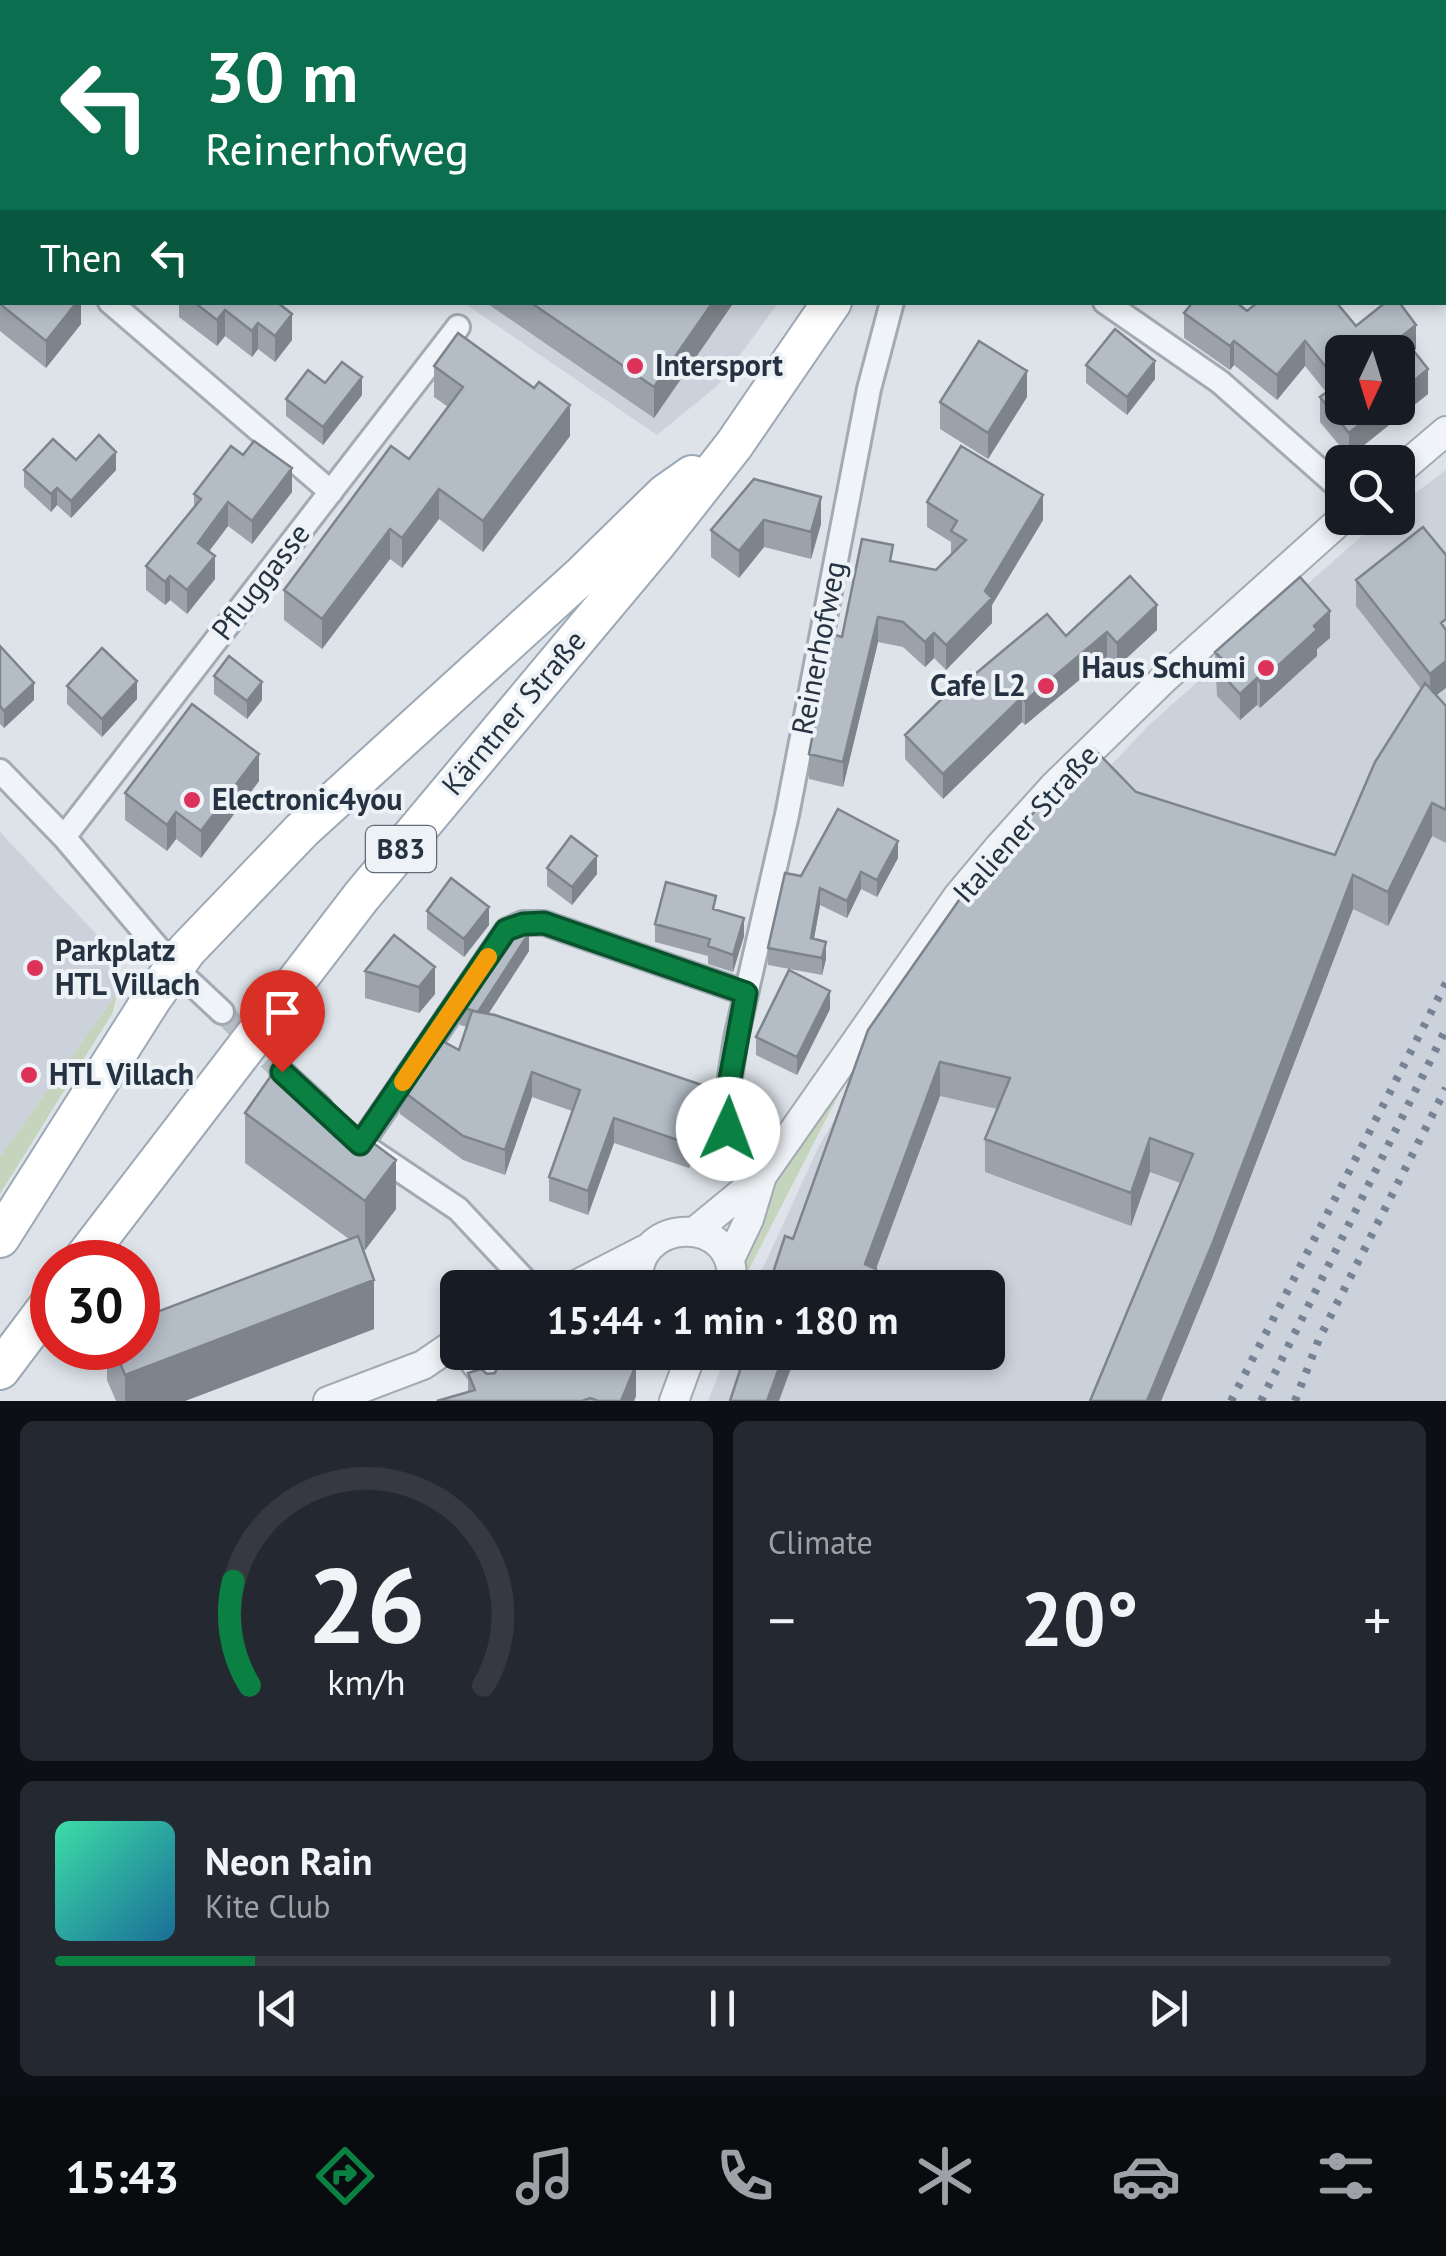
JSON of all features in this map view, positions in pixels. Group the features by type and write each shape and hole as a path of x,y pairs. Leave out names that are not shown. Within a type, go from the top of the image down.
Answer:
{"main road":[{"name":"Kärntner Straße","path":"98,1240 362,897 734,445 830,305"},
{"path":"0,1238 174,967 302,830 581,576 665,494 734,445"},
{"path":"0,1370 30,1330"}],"street":[{"path":"113,305 331,492"},
{"name":"Reinerhofweg","path":"762,1176 735,1156 728,1129 728,1090 869,389 891,305"},
{"path":"1109,305 1220,382 1325,475"},
{"name":"Pfluggasse","path":"64,837 458,327"},
{"path":"1415,457 1446,431"},
{"name":"Italiener Straße","path":"605,1270 661,1238 677,1232 694,1232 762,1176 958,896 998,846 1154,689 1325,534"},
{"path":"0,771 64,837 174,967 222,1012"},
{"path":"347,1132 506,930 523,924 544,923 746,993"},
{"path":"282,1072 347,1132 458,1209 515,1270"},
{"name":"Italiener Straße","path":"733,1270 730,1259 762,1176"},
{"path":"694,1232 716,1240 730,1259"},
{"path":"639,1270 646,1249"},
{"path":"328,1401 423,1365 440,1353"}],"lane":[{"path":"472,1370 490,1397"}],"shaded area":[{"name":"Intersport","path":"467,305 777,305 718,385 657,435"},
{"path":"1446,470 1446,1401 708,1401 720,1370 1005,1370 1005,1270 762,1270 820,1144 868,1064 1021,860 1150,724 1363,535 1415,535 1415,493"},
{"name":"HTL Villach","path":"0,832 101,939 119,979 117,993 0,1157"}],"green space":[{"path":"117,993 113,1012 0,1194 0,1157"},
{"path":"839,1094 747,1270 744,1245 757,1211 833,1095"}],"building":[{"path":"1,305 75,305 46,341"},
{"path":"198,305 281,305 292,314 275,336 258,323 252,331 225,310 217,320"},
{"path":"534,305 711,305 654,387"},
{"path":"1191,305 1240,305 1247,311 1254,305 1338,305 1356,326 1382,305 1401,305 1416,325 1403,335 1325,335 1325,366 1305,341 1277,375 1234,341 1230,346 1184,313"},
{"path":"1115,329 1155,361 1127,397 1086,365"},
{"path":"458,333 534,388 539,382 570,405 483,521 439,489 402,538 390,529 322,619 284,590 391,446 409,459 463,387 434,366"},
{"path":"979,341 1027,371 988,433 940,402"},
{"path":"1415,352 1428,369 1415,380"},
{"path":"342,362 362,377 323,427 286,399 308,370 325,383"},
{"path":"1343,425 1359,425 1349,433"},
{"path":"99,435 116,452 71,501 57,488 51,494 24,470 53,439 76,460"},
{"path":"254,441 292,468 252,521 228,502 198,543 215,556 187,590 170,576 165,582 146,566 201,499 194,494 231,446 243,455"},
{"path":"961,446 1043,495 985,591 992,598 946,645 934,633 925,642 903,622 878,617 843,762 809,754 832,634 842,637 862,539 893,545 890,561 936,570 966,540 951,531 957,521 927,502"},
{"path":"754,479 821,497 811,532 764,520 739,551 711,530"},
{"path":"1423,527 1446,555 1446,619 1441,623 1446,630 1446,661 1430,674 1356,580"},
{"path":"1130,576 1157,605 1117,643 1107,632 1025,701 1022,697 943,774 905,735 970,671 974,675 1047,614 1066,636"},
{"path":"1300,577 1330,611 1314,626 1317,630 1260,682 1257,678 1240,694 1217,669 1225,662 1215,652"},
{"path":"0,646 34,683 4,711 0,706"},
{"path":"102,648 137,681 102,719 67,686"},
{"path":"229,656 262,682 247,701 214,676"},
{"path":"1425,683 1446,706 1446,810 1432,803 1388,892 1353,875 1213,1242 1147,1401 1090,1401 1193,1154 1150,1138 1131,1193 985,1139 1010,1078 940,1062 865,1264 876,1270 774,1270 785,1236 793,1239 868,1030 964,893 1094,749 1136,792 1335,855 1375,762"},
{"name":"Electronic4you","path":"192,704 259,754 201,831 176,812 167,825 125,793"},
{"path":"838,809 898,841 877,880 861,872 847,901 820,888 811,938 826,942 822,958 768,948 785,873 801,876"},
{"path":"571,836 597,856 572,887 547,868"},
{"path":"451,878 489,907 464,939 427,911"},
{"path":"666,882 716,896 713,909 744,918 733,955 708,946 710,939 655,924"},
{"path":"516,926 529,933 478,1012 460,1007"},
{"path":"394,935 435,967 419,987 365,971"},
{"path":"789,970 830,991 797,1057 756,1037"},
{"path":"472,1011 495,1015 708,1087 689,1144 614,1118 588,1191 549,1177 580,1090 532,1072 505,1150 463,1136 400,1089 435,1037 459,1050"},
{"path":"275,1070 396,1160 365,1201 245,1113"},
{"path":"358,1236 374,1280 160,1362 160,1311"},
{"path":"634,1370 621,1401 437,1401 475,1390 468,1373"},
{"path":"740,1370 778,1370 767,1401 730,1401"}],"tunnel":[{"path":"222,1012 282,1072"}],"railway":[{"path":"1231,1401 1446,983"},
{"path":"1261,1401 1446,1029"},
{"path":"1295,1401 1319,1339 1446,1088"}],"slow traffic":[{"path":"403,1082 488,957"}],"place":[{"name":"Intersport","path":"635,366"},
{"name":"Haus Schumi","path":"1266,668"},
{"name":"Cafe L2","path":"1046,686"},
{"name":"Electronic4you","path":"192,800"},
{"name":"Parkplatz HTL Villach","path":"35,968"},
{"name":"HTL Villach","path":"29,1075"}],"route":[{"path":"282,1072 360,1144 506,930 544,923 746,993 728,1090 728,1129"}]}
